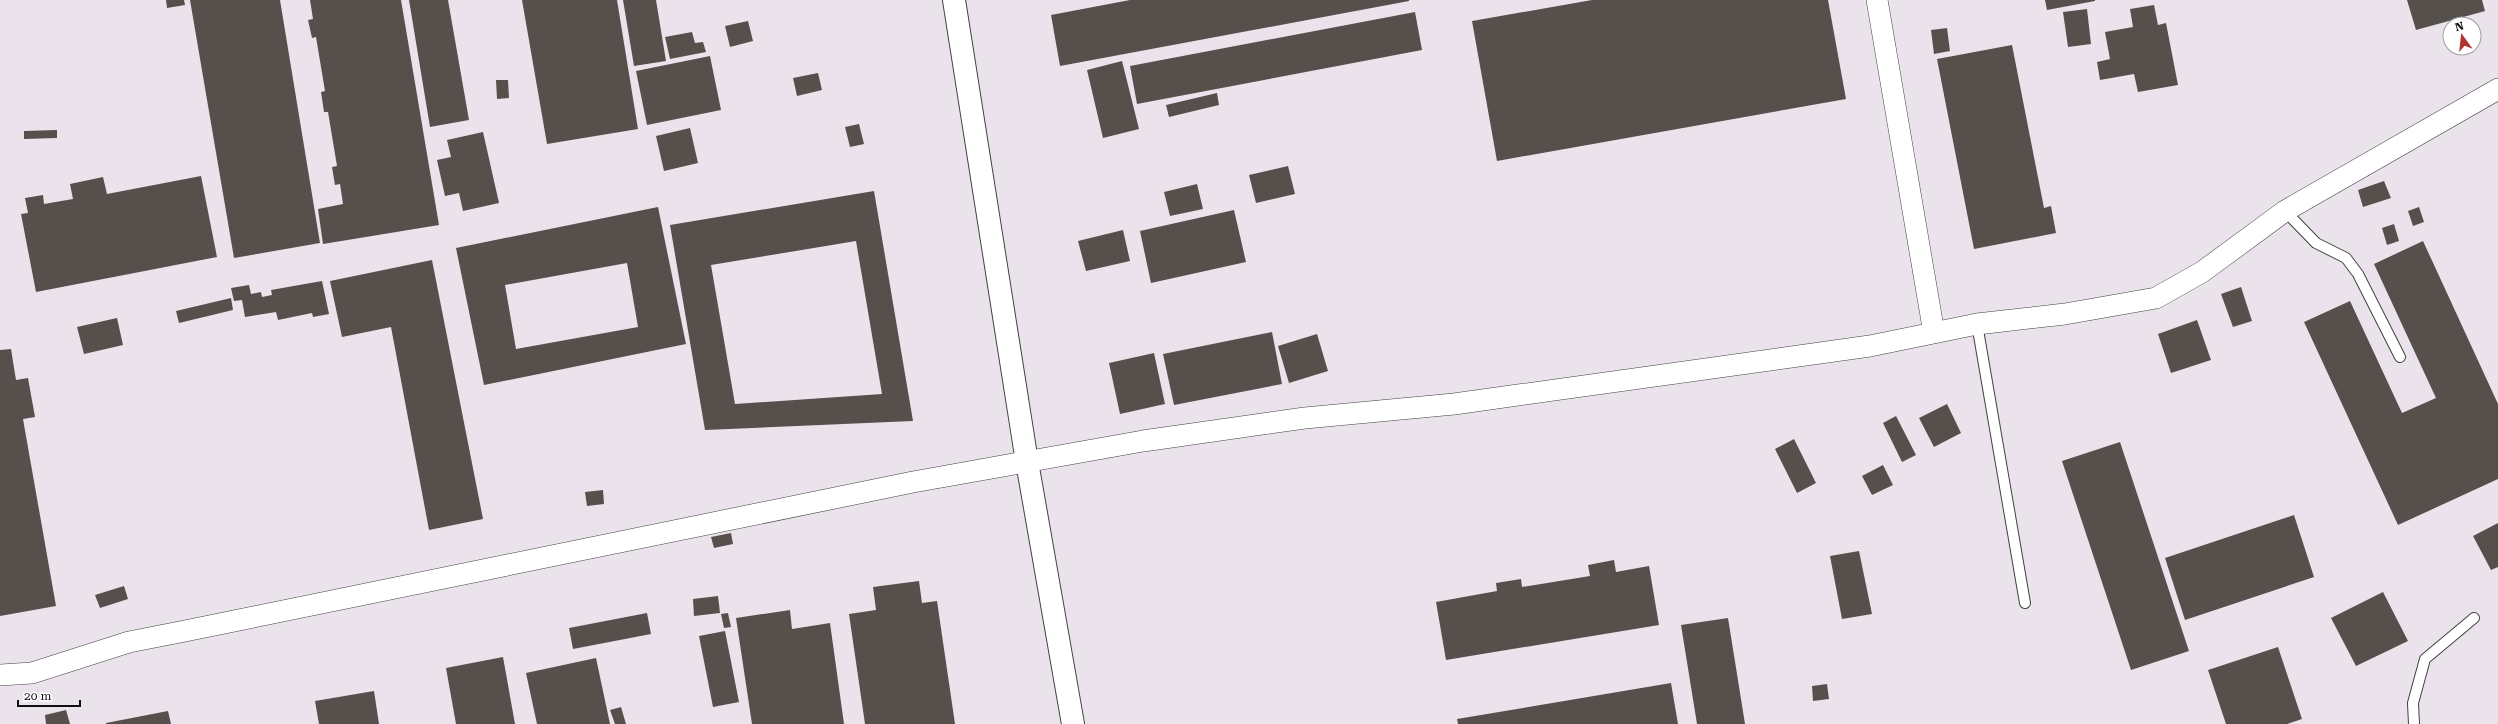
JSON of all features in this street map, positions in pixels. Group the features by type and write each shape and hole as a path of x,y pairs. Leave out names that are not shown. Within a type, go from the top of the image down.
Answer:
{"street":[{"path":"954,0 1027,462 1073,724"},
{"path":"1877,0 1934,333"},
{"path":"0,675 32,673 129,642 913,482 1027,462 1143,442 1305,418 1454,404 1870,346 1977,324 2065,314 2156,298 2202,272 2285,211 2498,89"}],"lane":[{"path":"2285,211 2316,243 2346,258 2358,274 2400,357"},
{"path":"1977,324 2025,603"},
{"path":"2414,724 2414,703 2425,660 2474,618"}],"shaded area":[{"path":"0,0 2498,0 2498,724 0,724"}],"building":[{"path":"166,0 184,0 185,5 167,8"},
{"path":"190,0 280,0 320,243 234,258"},
{"path":"310,0 401,0 439,225 323,244 318,209 343,204 340,184 335,185 332,167 337,166 328,112 324,112 321,92 325,91 316,37 312,38 308,20 313,19"},
{"path":"409,0 448,0 469,120 430,127"},
{"path":"522,0 617,0 638,129 547,144"},
{"path":"623,0 656,0 666,61 634,66"},
{"path":"1130,0 1409,1 1060,66 1051,15"},
{"path":"1592,0 1828,0 1846,99 1497,161 1472,21"},
{"path":"2045,0 2095,0 2095,1 2047,10"},
{"path":"2407,0 2482,0 2485,11 2467,16 2442,16 2442,23 2416,30"},
{"path":"2154,5 2158,25 2166,23 2178,85 2138,92 2134,74 2100,80 2097,62 2110,59 2105,32 2133,27 2130,9"},
{"path":"2087,9 2091,44 2068,47 2063,12"},
{"path":"1415,12 1422,50 1137,104 1130,66"},
{"path":"748,21 753,41 730,47 725,26"},
{"path":"1947,28 1950,51 1934,54 1931,30"},
{"path":"692,32 695,43 703,42 706,52 670,59 665,37"},
{"path":"2012,45 2044,208 2051,206 2056,233 1974,249 1937,59"},
{"path":"710,56 721,110 647,125 636,71"},
{"path":"1122,61 1139,129 1103,138 1087,70"},
{"path":"818,73 822,90 797,96 793,78"},
{"path":"496,80 508,80 509,98 497,99"},
{"path":"1217,93 1219,105 1169,117 1166,105"},
{"path":"859,124 864,144 850,147 845,127"},
{"path":"690,128 698,163 664,171 656,136"},
{"path":"57,130 57,138 24,139 24,131"},
{"path":"483,132 499,203 463,211 459,193 445,196 437,160 451,157 447,140"},
{"path":"1288,166 1295,194 1256,203 1249,175"},
{"path":"201,176 217,257 36,292 21,214 28,213 25,198 43,195 44,204 73,199 70,184 103,177 107,194"},
{"path":"2384,181 2391,198 2363,207 2358,190"},
{"path":"1197,184 1203,209 1170,216 1164,192"},
{"path":"874,191 913,421 705,430 670,225","holes":["856,241 882,394 735,404 711,265"]},
{"path":"658,207 686,344 484,385 456,248","holes":["627,263 638,327 516,349 505,285"]},
{"path":"2419,207 2424,222 2413,226 2408,211"},
{"path":"1234,210 1246,262 1151,283 1140,231"},
{"path":"2394,224 2399,241 2387,245 2382,228"},
{"path":"1123,230 1130,261 1086,271 1078,241"},
{"path":"2423,241 2498,404 2498,479 2398,525 2304,322 2350,301 2402,413 2436,398 2374,264"},
{"path":"432,260 483,519 429,530 391,327 342,337 330,281"},
{"path":"322,281 329,314 313,317 312,313 278,320 276,312 245,317 242,300 234,301 231,288 249,285 251,294 261,292 262,297 272,295 271,290"},
{"path":"2241,287 2252,321 2233,327 2221,294"},
{"path":"231,298 233,310 179,323 176,311"},
{"path":"117,318 123,345 84,354 77,327"},
{"path":"2197,320 2211,360 2171,373 2158,334"},
{"path":"1272,332 1282,384 1174,405 1163,354"},
{"path":"1317,334 1328,371 1289,383 1278,346"},
{"path":"11,349 16,380 28,378 35,417 23,419 56,606 0,616 0,350"},
{"path":"1154,353 1165,404 1120,414 1109,363"},
{"path":"1947,404 1961,433 1934,447 1919,418"},
{"path":"1896,416 1916,455 1902,462 1883,423"},
{"path":"1794,439 1816,483 1797,493 1775,449"},
{"path":"2120,442 2189,651 2131,670 2062,461"},
{"path":"1883,465 1893,485 1872,495 1862,476"},
{"path":"603,490 604,504 587,506 585,492"},
{"path":"2294,515 2314,577 2185,620 2165,558"},
{"path":"2498,523 2498,567 2491,570 2473,536"},
{"path":"731,533 733,544 714,548 711,537"},
{"path":"1859,551 1872,614 1842,619 1830,556"},
{"path":"1614,560 1616,572 1649,566 1659,625 1446,660 1436,602 1497,591 1496,583 1521,579 1522,587 1590,576 1588,565"},
{"path":"919,581 922,603 937,601 955,724 865,724 849,614 876,610 873,587"},
{"path":"124,586 128,599 100,608 95,595"},
{"path":"2383,592 2408,641 2356,666 2331,618"},
{"path":"718,596 720,613 694,616 693,599"},
{"path":"790,610 792,629 830,623 844,724 752,724 736,618"},
{"path":"647,613 651,634 573,649 569,628"},
{"path":"728,613 731,627 724,628 721,614"},
{"path":"1728,618 1745,724 1697,724 1681,625"},
{"path":"725,631 739,702 713,707 699,636"},
{"path":"2278,647 2302,719 2287,724 2226,724 2208,670"},
{"path":"503,657 515,724 456,724 446,668"},
{"path":"596,658 610,724 537,724 526,673"},
{"path":"1671,683 1678,724 1458,724 1457,719"},
{"path":"1827,684 1829,699 1813,701 1812,686"},
{"path":"374,691 379,724 319,724 315,701"},
{"path":"621,707 626,724 615,724 610,710"},
{"path":"66,710 70,724 46,724 45,715"},
{"path":"168,711 171,724 106,724 106,723"}]}
